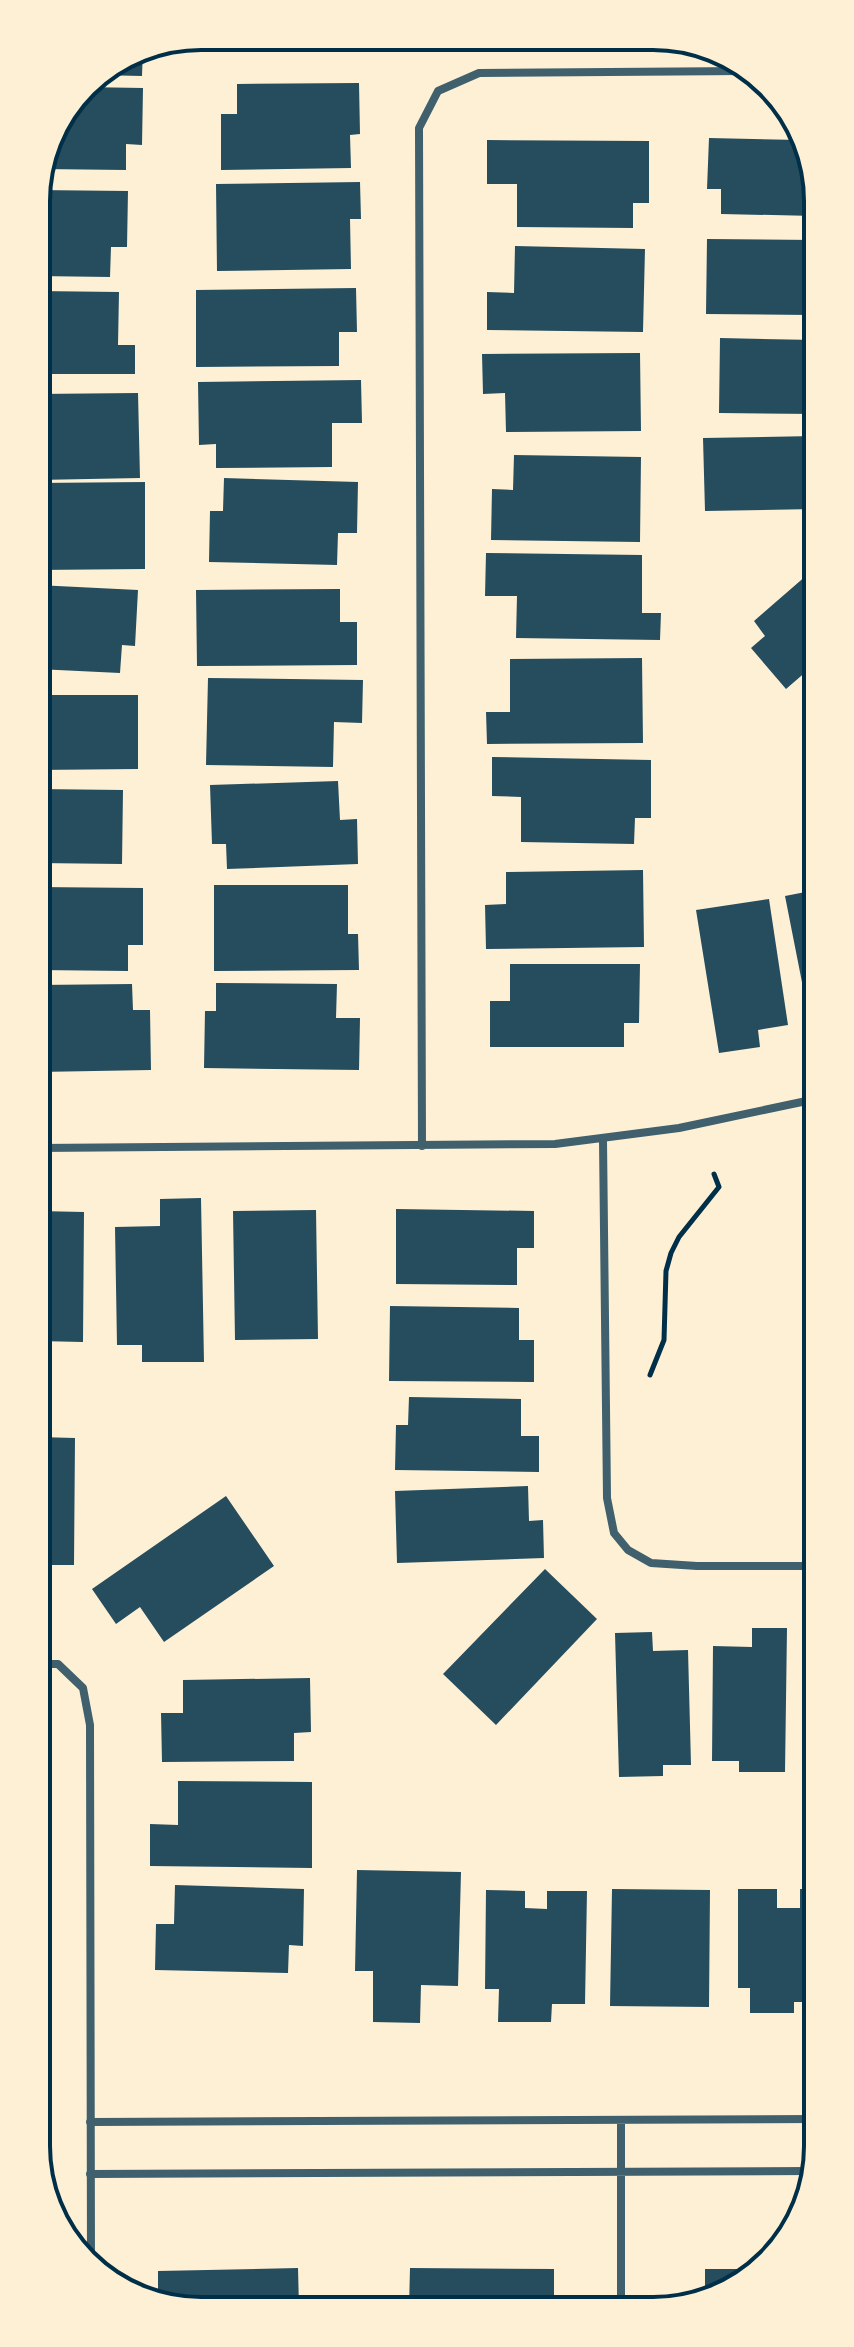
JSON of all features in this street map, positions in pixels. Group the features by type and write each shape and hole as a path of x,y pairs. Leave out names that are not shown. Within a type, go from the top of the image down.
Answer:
{"street":[{"path":"422,1146 419,128 438,91 479,73 730,71"},
{"path":"50,1148 555,1144 679,1128 804,1102"},
{"path":"603,1140 607,1498 614,1533 628,1550 651,1563 804,1566"},
{"path":"50,1664 58,1664 83,1688 90,1725 91,2249"},
{"path":"90,2122 804,2119"},
{"path":"621,2121 621,2297"},
{"path":"90,2174 802,2171"}],"path":[{"path":"650,1375 664,1340 666,1271 671,1253 679,1237 719,1187 714,1174"}],"building":[{"path":"143,61 142,76 116,75"},
{"path":"359,83 360,134 350,135 351,168 221,170 221,114 237,114 237,84"},
{"path":"102,87 143,88 142,145 126,144 126,170 53,169 70,125 87,101"},
{"path":"709,138 791,140 801,171 804,216 721,214 721,189 707,189"},
{"path":"487,140 649,141 649,203 633,203 633,228 517,227 517,184 487,184"},
{"path":"360,182 361,219 350,219 351,269 217,271 216,184"},
{"path":"50,190 128,191 127,247 111,247 110,277 50,276"},
{"path":"707,239 804,240 804,315 706,314"},
{"path":"515,246 645,249 643,332 487,330 487,292 514,293"},
{"path":"356,288 357,332 339,332 339,366 196,367 196,290"},
{"path":"50,291 119,292 118,345 135,345 135,374 50,374"},
{"path":"720,338 804,340 804,414 719,413"},
{"path":"640,353 641,431 506,432 505,393 483,394 482,354"},
{"path":"361,380 362,423 332,423 332,467 216,468 216,444 199,445 198,382"},
{"path":"138,393 140,478 50,480 50,394"},
{"path":"804,436 804,509 705,511 703,438"},
{"path":"514,455 641,457 640,542 491,540 492,489 513,490"},
{"path":"224,478 358,482 357,533 338,533 337,565 209,562 210,511 223,511"},
{"path":"145,482 145,569 50,570 50,483"},
{"path":"486,553 642,555 642,613 661,613 660,640 516,638 517,596 485,596"},
{"path":"804,578 804,673 786,689 751,648 765,636 754,621"},
{"path":"50,586 138,590 135,646 122,645 120,673 50,670"},
{"path":"340,589 340,622 357,622 357,665 197,666 196,590"},
{"path":"642,658 643,743 487,744 486,712 510,712 510,659"},
{"path":"208,678 363,680 362,723 334,722 333,767 206,765"},
{"path":"50,695 138,695 138,769 50,770"},
{"path":"492,757 651,760 651,818 635,818 634,844 521,842 521,797 492,796"},
{"path":"338,781 340,820 357,819 358,864 227,869 226,844 212,844 210,785"},
{"path":"50,789 123,790 122,864 50,863"},
{"path":"643,870 644,947 486,949 485,905 506,904 506,872"},
{"path":"214,885 348,885 348,934 358,934 359,970 214,971"},
{"path":"50,887 143,888 143,945 128,945 128,971 50,970"},
{"path":"804,892 804,993 785,896"},
{"path":"769,899 788,1025 758,1030 760,1047 719,1053 696,910"},
{"path":"510,964 640,964 639,1023 624,1023 624,1047 490,1047 490,1001 510,1001"},
{"path":"216,983 337,984 336,1018 360,1018 359,1070 204,1068 205,1011 216,1011"},
{"path":"132,984 133,1010 150,1010 151,1070 50,1072 50,985"},
{"path":"201,1198 204,1362 142,1362 142,1345 117,1345 115,1227 160,1226 160,1199"},
{"path":"396,1209 534,1211 534,1248 517,1248 517,1285 396,1284"},
{"path":"316,1210 318,1339 235,1340 233,1211"},
{"path":"50,1211 84,1212 83,1342 50,1341"},
{"path":"390,1306 519,1308 519,1340 534,1340 534,1382 389,1381"},
{"path":"409,1397 521,1399 521,1436 539,1436 539,1472 395,1470 396,1425 408,1425"},
{"path":"50,1437 75,1438 74,1565 50,1565"},
{"path":"528,1486 529,1521 543,1520 544,1558 397,1563 395,1491"},
{"path":"226,1496 274,1566 164,1642 140,1607 116,1624 92,1589"},
{"path":"545,1569 597,1619 496,1725 443,1674"},
{"path":"752,1628 787,1628 785,1772 739,1772 739,1761 712,1761 713,1646 752,1647"},
{"path":"652,1632 653,1651 688,1650 691,1765 663,1765 663,1776 619,1777 615,1633"},
{"path":"802,1643 804,1643 804,1730"},
{"path":"310,1678 311,1732 294,1733 294,1761 162,1762 161,1713 183,1713 183,1680"},
{"path":"178,1781 312,1782 312,1868 150,1866 150,1824 178,1825"},
{"path":"357,1870 461,1872 458,1986 421,1985 420,2023 373,2022 373,1971 355,1971"},
{"path":"175,1885 304,1889 303,1946 289,1945 288,1973 155,1970 156,1924 174,1924"},
{"path":"612,1889 710,1890 709,2007 610,2006"},
{"path":"738,1889 777,1889 777,1908 800,1908 800,1889 804,1889 804,2002 794,2002 794,2013 750,2013 750,1988 738,1988"},
{"path":"486,1890 525,1891 525,1908 547,1909 547,1891 587,1891 585,2004 552,2004 551,2022 498,2022 499,1989 485,1989"},
{"path":"298,2268 299,2297 181,2296 158,2291 158,2271"},
{"path":"410,2268 554,2269 554,2297 409,2297"},
{"path":"705,2269 741,2269 729,2277 705,2288"}]}
